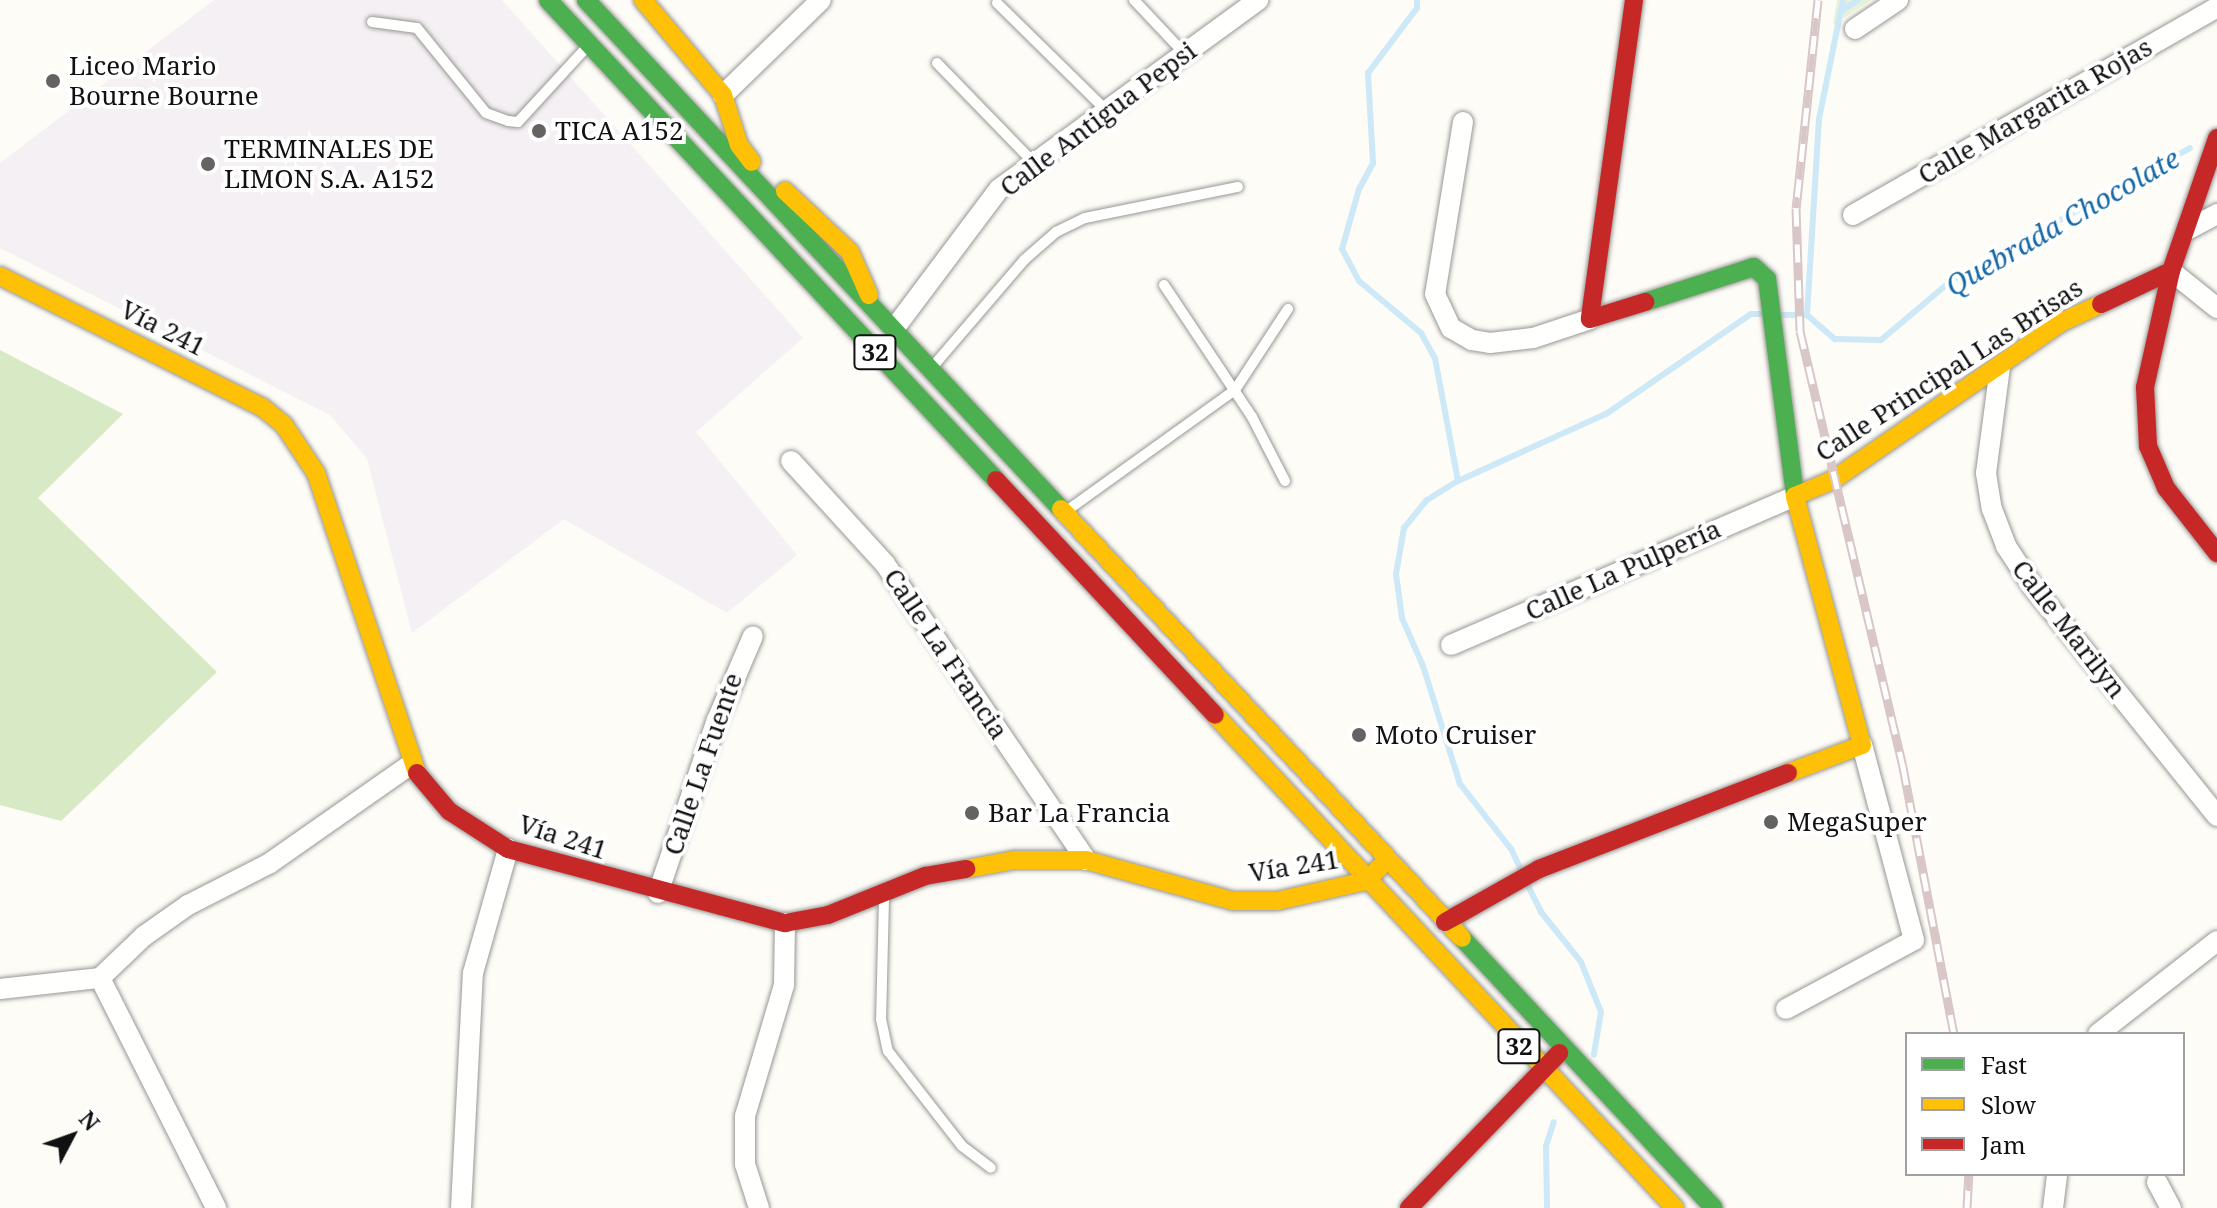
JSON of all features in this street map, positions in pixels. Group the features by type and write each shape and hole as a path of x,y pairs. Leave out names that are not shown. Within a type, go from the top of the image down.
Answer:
{"main road":[{"name":"32","path":"548,0 1541,1070 1675,1208"},
{"name":"32","path":"586,0 1386,861 1714,1208"},
{"path":"643,0 723,95 739,145 850,252 875,308"},
{"path":"1445,922 1539,869 1862,745 1795,496 1767,279 1754,267 1742,268 1590,319 1634,0"},
{"path":"2217,138 2189,229 2171,271 2145,387 2148,446 2166,488 2217,553"},
{"name":"Calle Principal Las Brisas","path":"1795,496 1833,480 2062,322 2171,271"},
{"name":"Vía 241","path":"0,276 262,407 284,425 316,473 410,765 449,811 508,849 658,893 785,923 828,915 925,876 1015,860 1086,860 1233,901 1277,901 1366,881 1386,861"},
{"path":"1409,1208 1563,1048"}],"street":[{"path":"723,95 821,0"},
{"path":"1855,29 1898,0"},
{"name":"Calle Antigua Pepsi","path":"894,329 999,189 1184,53 1245,4"},
{"name":"Calle Margarita Rojas","path":"1853,215 2205,7"},
{"path":"1463,122 1435,294 1451,328 1472,340 1490,343 1533,338 1590,319"},
{"path":"2189,229 2217,214"},
{"path":"2171,271 2217,308"},
{"name":"Calle Marilyn","path":"2000,367 1986,473 1992,509 2006,546 2033,587 2217,816"},
{"name":"Calle La Francia","path":"791,461 885,564 1086,860"},
{"name":"Calle La Pulpería","path":"1451,645 1795,496"},
{"name":"Calle La Fuente","path":"658,893 722,705 753,636"},
{"path":"1786,1009 1914,940 1862,745"},
{"path":"0,989 100,978 144,936 188,905 270,863 410,765"},
{"path":"461,1208 473,973 508,849"},
{"path":"759,1208 745,1164 745,1116 784,985 785,923"},
{"path":"2101,1032 2217,941"},
{"path":"100,978 216,1208"},
{"path":"2053,1208 2057,1176"},
{"path":"2157,1182 2171,1208"}],"lane":[{"path":"1134,0 1184,53"},
{"path":"997,3 1105,109"},
{"path":"372,22 417,28 486,113 512,122 518,122 590,45"},
{"path":"937,63 1033,162"},
{"path":"931,369 1024,260 1056,232 1085,218 1238,187"},
{"path":"1164,285 1235,390 1285,481"},
{"path":"1065,512 1235,390 1288,309"},
{"path":"884,892 881,1019 888,1051 962,1146 991,1168"}],"shaded area":[{"path":"214,0 502,0 803,338 696,432 797,555 727,613 564,519 412,633 367,459 330,415 0,248 0,163"}],"green space":[{"path":"1837,0 1871,0 1833,25"},
{"path":"0,350 123,414 38,498 217,672 61,821 0,805"}],"waterway":[{"path":"1417,0 1417,8 1368,73 1373,163 1359,189 1342,249 1359,281 1421,333 1435,358 1458,481"},
{"path":"1807,315 1819,119 1843,0"},
{"path":"1843,10 1858,0"},
{"name":"Quebrada Chocolate","path":"1782,315 1807,315 1835,339 1881,340 1952,280 2190,148"},
{"name":"Quebrada Chocolate","path":"1521,870 1511,849 1460,784 1423,666 1402,618 1396,574 1404,528 1427,500 1458,481 1606,414 1751,314 1763,314"},
{"name":"Quebrada Chocolate","path":"1527,884 1541,912 1581,962 1601,1012 1594,1054"},
{"name":"Quebrada Chocolate","path":"1547,1208 1546,1146 1554,1122"}],"railway":[{"path":"1818,0 1796,208 1800,331 1903,767 1954,1032"},
{"path":"1967,1208 1969,1176"}],"traffic: fast":[{"path":"548,0 996,480"},
{"path":"586,0 1061,509"},
{"path":"1645,302 1754,267 1767,279 1795,496"},
{"path":"1462,938 1714,1208"}],"traffic: slow":[{"path":"643,0 723,95 739,145 752,162"},
{"path":"785,191 850,252 869,295"},
{"path":"0,276 262,407 284,425 316,473 417,773"},
{"path":"1788,773 1862,745 1795,496 1833,480 2062,322 2101,304"},
{"path":"1061,509 1462,938"},
{"path":"1215,715 1675,1208"},
{"path":"966,869 1015,860 1086,860 1233,901 1277,901 1366,881 1380,867"}],"traffic: jam":[{"path":"1634,0 1590,319 1645,302"},
{"path":"2101,304 2171,271 2217,138"},
{"path":"2171,271 2145,387 2148,446 2166,488 2217,553"},
{"path":"996,480 1215,715"},
{"path":"417,773 449,811 508,849 785,923 828,915 925,876 966,869"},
{"path":"1445,922 1539,869 1788,773"},
{"path":"1409,1208 1559,1053"}],"place":[{"name":"Liceo Mario Bourne Bourne","path":"53,81"},
{"name":"TICA A152","path":"539,131"},
{"name":"TERMINALES DE LIMON S.A. A152","path":"208,164"},
{"name":"Moto Cruiser","path":"1359,735"},
{"name":"Bar La Francia","path":"972,813"},
{"name":"MegaSuper","path":"1771,822"}]}
